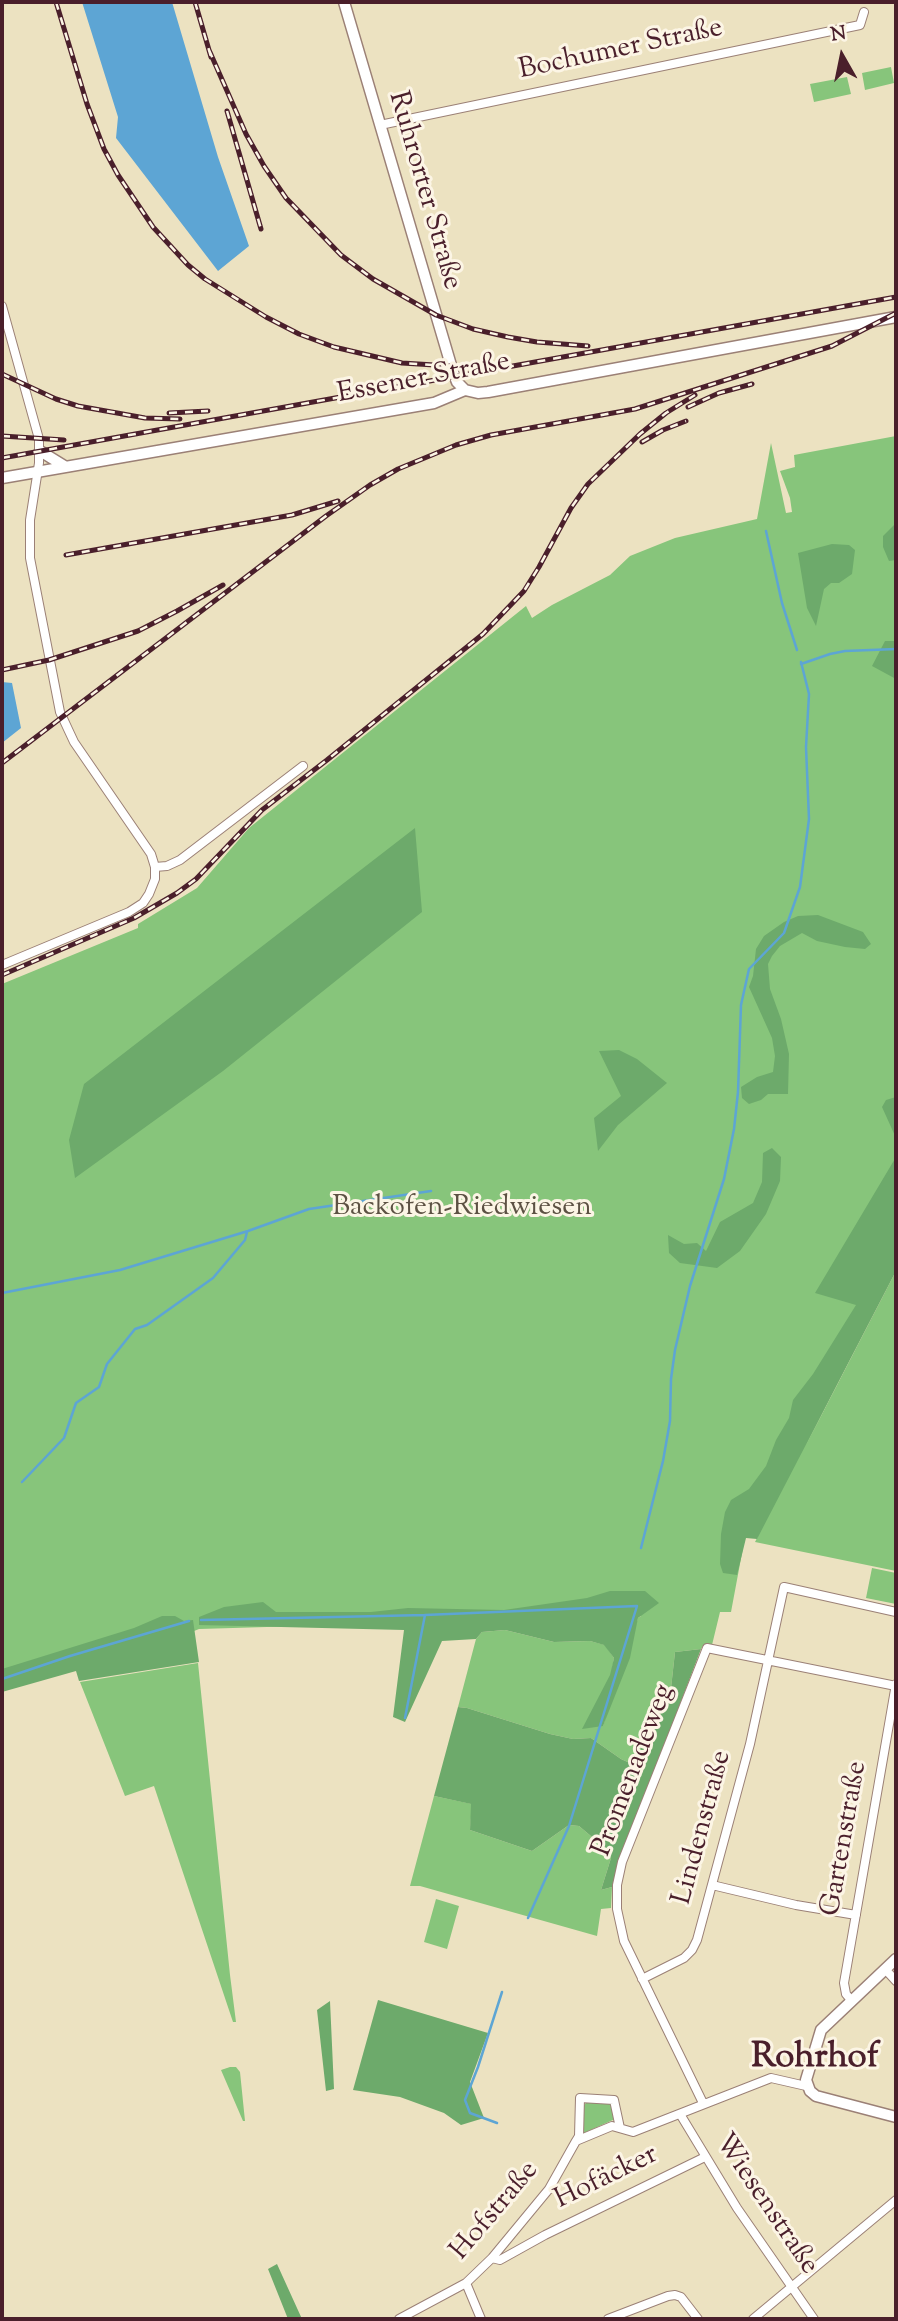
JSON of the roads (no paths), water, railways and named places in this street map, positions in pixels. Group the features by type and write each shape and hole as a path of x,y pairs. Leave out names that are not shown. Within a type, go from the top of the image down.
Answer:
{"street":[{"name":"Ruhrorter Straße","path":"344,2 453,372 457,382 465,390"},
{"name":"Bochumer Straße","path":"380,125 860,24 864,12"},
{"path":"2,306 37,431 40,451 30,520 30,558 60,712 74,742 145,844 155,867 155,879 149,894 143,903 129,912 2,965"},
{"name":"Essener Straße","path":"2,478 434,403 465,390 488,392 896,317"},
{"path":"40,451 66,467"},
{"path":"155,867 167,866 180,860 303,766"},
{"name":"Lindenstraße","path":"642,1979 684,1958 692,1950 750,1744 770,1660 783,1587 896,1612"},
{"name":"Promenadeweg","path":"703,2104 620,1930 617,1885 622,1862 706,1648 770,1660"},
{"path":"770,1660 896,1685"},
{"name":"Gartenstraße","path":"850,2000 844,1990 844,1983 896,1685"},
{"path":"712,1885 796,1905 856,1914"},
{"path":"807,2086 807,2071 819,2032 896,1959"},
{"path":"886,1969 896,1981"},
{"path":"576,2141 605,2128 620,2128 633,2132 771,2078 807,2086 816,2096 896,2117"},
{"name":"Hofstraße","path":"399,2319 466,2283 492,2258 549,2189 579,2136 580,2098 614,2100 620,2128"},
{"name":"Wiesenstraße","path":"680,2114 737,2208 814,2319"},
{"name":"Hofäcker","path":"492,2258 500,2260 545,2235 705,2157"},
{"path":"752,2319 896,2200"},
{"path":"466,2283 481,2319"},
{"path":"608,2319 675,2295 681,2297 698,2319"}],"water":[{"path":"82,2 172,2 218,157 249,246 218,271 116,138 118,117"},
{"path":"2,682 12,683 21,728 2,743"}],"waterway":[{"path":"766,531 782,603 797,650"},
{"path":"801,664 845,651 896,649"},
{"path":"641,1548 670,1421 675,1350 690,1286 724,1179 734,1129 741,1005 749,969 784,933 800,887 809,819 806,747 809,694 801,662"},
{"path":"2,1293 120,1270 248,1231 309,1209 431,1191"},
{"path":"22,1482 64,1438 76,1403 99,1387 107,1364 135,1329 147,1325 213,1278 245,1240 247,1232"},
{"path":"425,1615 637,1606 569,1826 528,1918"},
{"path":"201,1620 425,1615 405,1718"},
{"path":"2,1679 189,1621"},
{"path":"497,2123 470,2113 465,2100 502,1992"}],"railway":[{"path":"56,2 87,104 104,149 153,227 188,265 205,279 266,317 299,334 334,347 402,363 467,367"},
{"path":"195,2 211,57"},
{"path":"209,50 246,134 264,166 286,198 341,255 373,279 436,315 473,329 537,342 588,346"},
{"path":"227,111 261,229"},
{"path":"2,458 896,297"},
{"path":"2,763 326,516 398,469 456,445 491,435 635,409 832,346 896,313"},
{"path":"2,374 78,406 145,418 180,419"},
{"path":"688,407 719,393 752,384"},
{"path":"2,975 134,918 196,879 262,810 483,634 524,591 571,508 588,484 640,434 695,395"},
{"path":"169,413 208,411"},
{"path":"642,442 686,421"},
{"path":"2,436 64,440"},
{"path":"66,555 292,515 338,501"},
{"path":"2,670 49,660 138,631 223,585"}],"district":[{"name":"Rohrhof","path":"815,2060"}],"park label":[{"name":"Backofen-Riedwiesen","path":"462,1209"}]}
